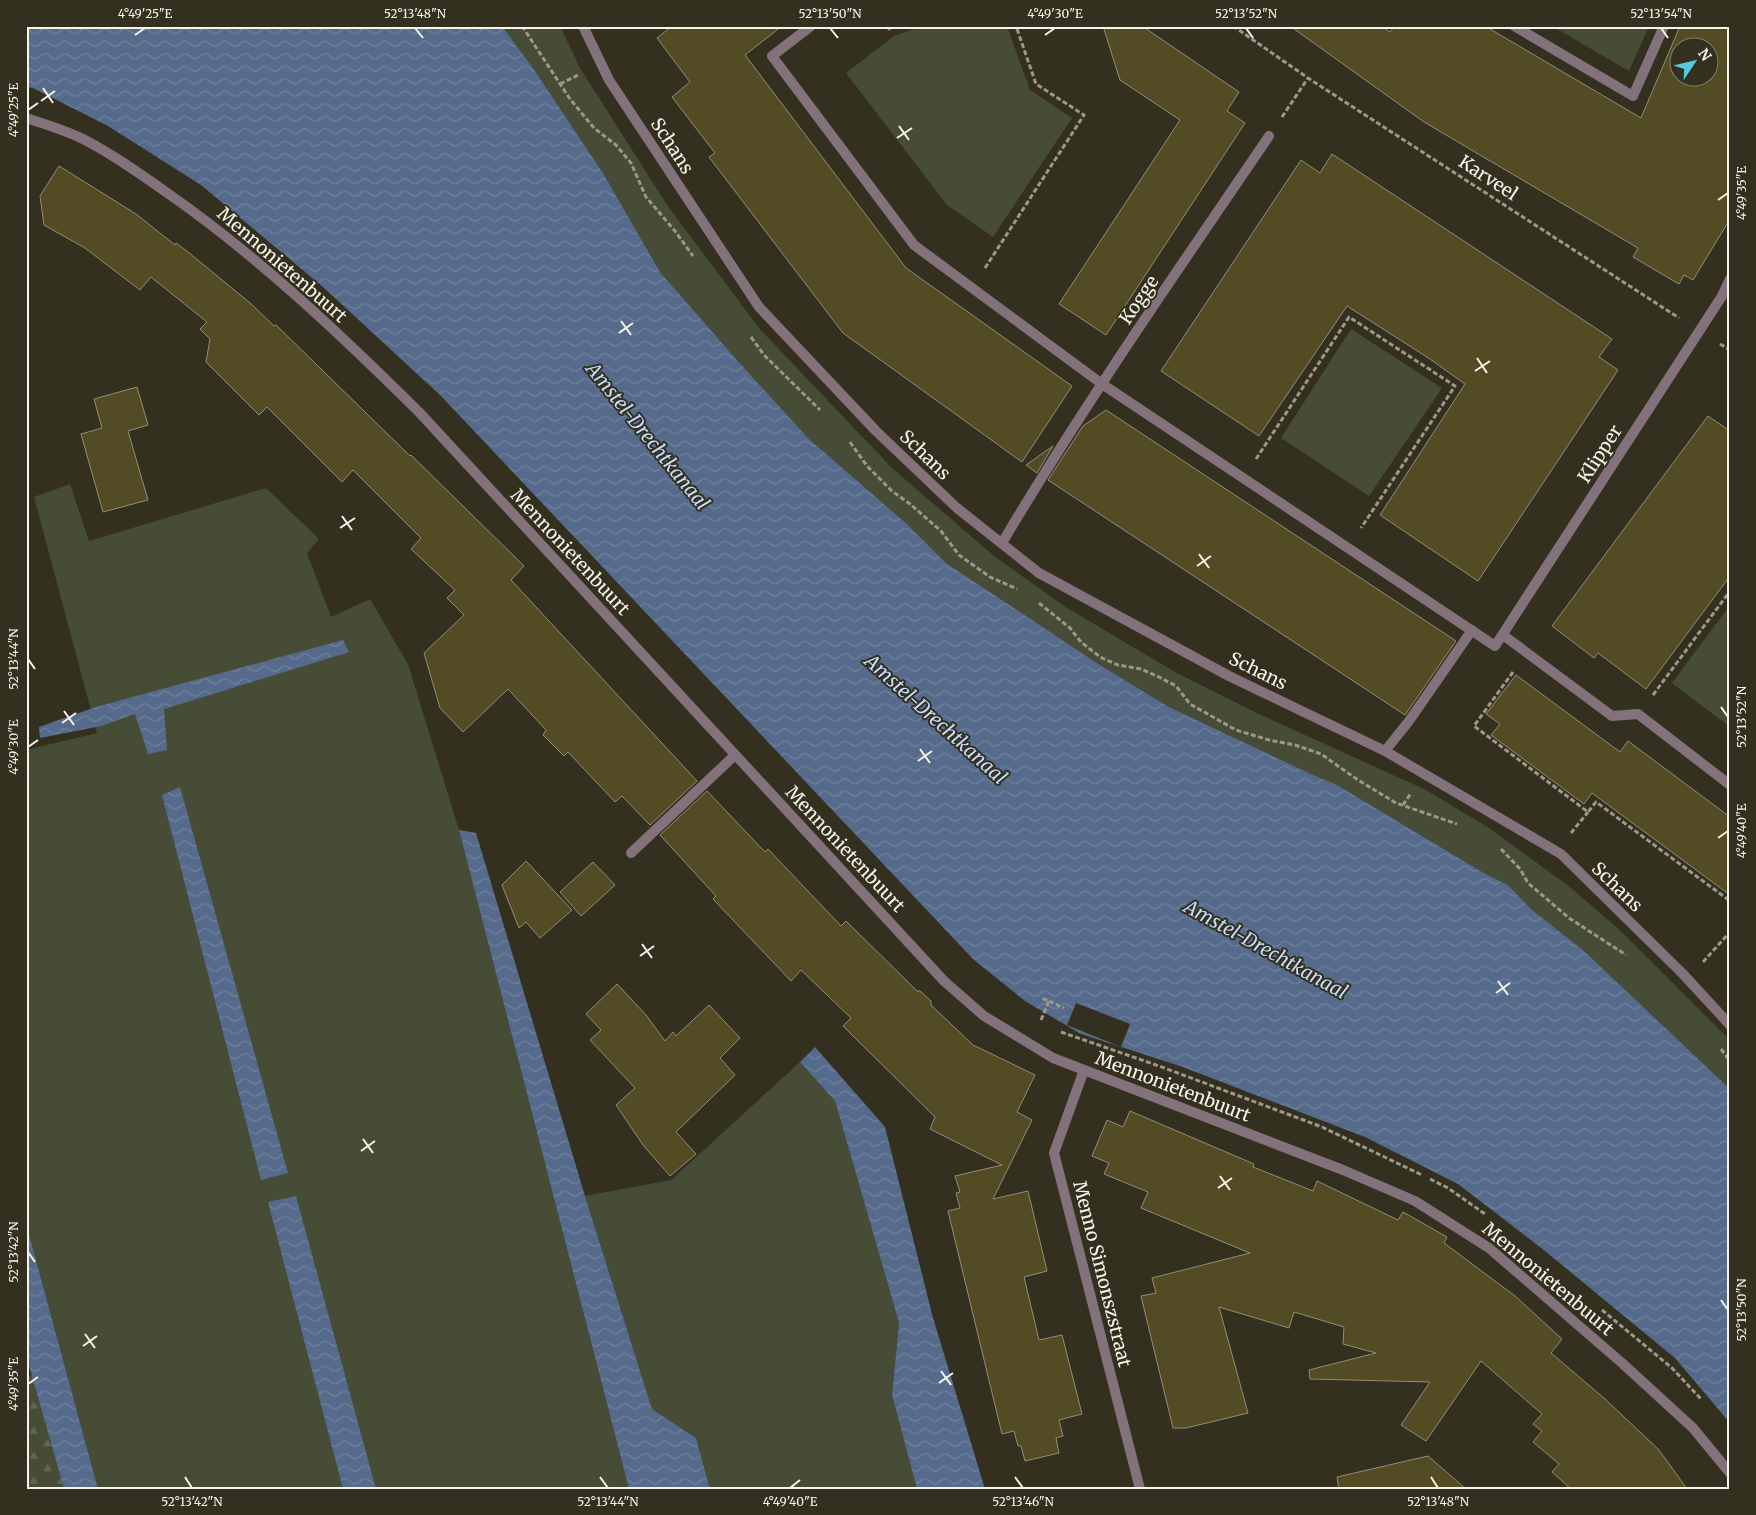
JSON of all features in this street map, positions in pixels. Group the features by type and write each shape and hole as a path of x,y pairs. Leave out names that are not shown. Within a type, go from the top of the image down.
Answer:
{"street":[{"name":"Schans","path":"583,26 609,80 758,307 876,431 957,508 1039,573 1229,676 1385,751 1561,854 1688,980 1730,1025"},
{"path":"811,26 772,56 914,245 1102,384 1472,630 1385,751"},
{"path":"1514,26 1633,96 1664,26"},
{"name":"Mennonietenbuurt","path":"26,118 82,139 124,162 233,240 363,357 419,412 944,980 984,1016 1052,1058 1343,1170 1415,1201 1432,1211 1489,1248 1622,1363 1693,1428 1730,1473"},
{"name":"Kogge","path":"1002,543 1030,495 1102,384 1269,136"},
{"name":"Klipper","path":"1472,630 1495,646 1700,331 1722,296 1730,279"},
{"path":"1502,635 1612,716 1638,714 1730,785"},
{"path":"631,853 735,755"},
{"name":"Menno Simonszstraat","path":"1084,1070 1054,1153 1140,1489"}],"path":[{"path":"886,26 889,29 897,26"},
{"path":"972,288 1084,115 1036,84 1016,26"},
{"name":"Karveel","path":"1233,26 1308,78 1730,350"},
{"path":"1269,136 1308,78"},
{"path":"1243,478 1349,317 1455,386 1348,547"},
{"path":"1638,714 1730,591"},
{"path":"1528,653 1474,726 1588,812 1596,802 1730,901"},
{"path":"1688,980 1730,932"},
{"path":"1042,998 1064,1008"},
{"path":"1045,1025 1040,1021 1049,1001"},
{"path":"1059,1031 1322,1127 1448,1188 1486,1215"},
{"path":"1598,1306 1672,1368 1706,1405"}],"green space":[{"path":"502,26 560,26 580,68 667,205 759,328 892,468 994,556 1064,606 1175,672 1257,713 1426,790 1489,828 1570,887 1623,933 1730,1040 1730,1089 1583,950 1531,909 1508,885 1484,873 1337,785 1169,707 1100,665 946,563 907,524 809,439 660,272 603,173 533,68"},
{"path":"923,26 1007,26 1030,90 1072,118 993,237 947,205 846,73 894,36"},
{"path":"1552,26 1649,26 1629,71"},
{"path":"1351,329 1442,388 1369,496 1281,438"},
{"path":"70,484 89,541 266,488 319,539 307,553 331,617 370,599 408,664 459,830 629,1489 98,1489 26,1223 26,750 97,733 34,497"},
{"path":"1730,605 1730,727 1672,683"},
{"path":"800,1062 835,1101 899,1323 892,1395 917,1489 710,1489 696,1438 652,1409 585,1196 671,1180"},
{"path":"32,1375 64,1489 26,1489 26,1377"}],"water":[{"name":"Amstel-Drechtkanaal","path":"26,26 502,26 533,68 603,173 660,272 809,439 907,524 946,563 1100,665 1169,707 1337,785 1484,873 1508,885 1531,909 1583,950 1730,1089 1730,1423 1675,1358 1545,1251 1458,1184 1365,1137 1180,1066 1081,1034 1025,1001 974,960 440,395 323,287 201,185 108,126 33,88 26,87"},
{"path":"343,640 349,652 164,709 167,750 148,754 135,714 101,726 40,738 39,727 96,707"},
{"path":"180,787 288,1173 261,1180 162,795"},
{"path":"459,830 476,833 585,1196 652,1409 696,1438 710,1489 629,1489"},
{"path":"815,1047 885,1127 933,1318 985,1489 917,1489 892,1395 899,1323 835,1101 800,1062"},
{"path":"296,1196 376,1489 343,1489 268,1202"},
{"path":"26,1223 98,1489 64,1489 26,1355"}],"pier":[{"path":"1076,1003 1130,1024 1121,1047 1067,1025"}],"building":[{"path":"672,26 782,26 745,55 906,268 1072,386 1022,462 843,333 709,157 715,153 672,97 690,82 657,38"},
{"path":"1103,26 1142,26 1239,92 1227,111 1245,123 1106,335 1059,304 1180,120 1120,80"},
{"path":"1290,26 1381,26 1390,32 1395,26 1485,26 1641,118 1668,54 1668,88 1718,88 1718,38 1675,38 1680,26 1730,26 1730,219 1693,280 1684,275 1679,284 1633,257 1638,248 1424,122"},
{"path":"1332,154 1612,339 1599,357 1618,370 1478,581 1380,515 1465,384 1430,359 1347,306 1259,436 1161,371 1301,160 1320,173"},
{"path":"59,166 136,214 175,245 176,243 188,252 250,303 274,326 276,325 411,455 524,566 511,580 697,781 650,825 622,796 615,802 568,752 564,756 543,735 546,730 508,689 463,732 440,708 424,653 464,615 447,598 455,590 411,549 421,538 353,470 342,482 267,407 259,415 206,362 210,339 200,329 207,322 151,277 140,290 85,248 44,225 40,196"},
{"path":"137,387 148,425 128,431 148,500 103,512 81,434 102,428 94,399"},
{"path":"1106,410 1456,641 1405,715 1048,480 1083,426"},
{"path":"1708,416 1730,431 1730,576 1646,689 1598,653 1594,658 1552,626"},
{"path":"1053,446 1037,473 1026,465"},
{"path":"1516,675 1620,752 1628,741 1730,817 1730,895 1592,793 1584,804 1491,735 1500,724 1486,714"},
{"path":"707,791 765,852 768,849 841,926 846,921 917,991 920,991 931,1001 931,1005 973,1045 1035,1075 1017,1112 1032,1120 993,1199 1028,1191 1047,1271 1024,1277 1039,1340 1062,1335 1082,1414 1059,1420 1063,1436 1056,1438 1059,1453 1025,1461 1014,1431 1002,1434 948,1211 960,1208 956,1193 960,1192 955,1176 1002,1165 930,1129 935,1117 843,1026 851,1018 801,970 791,981 713,899 716,896 660,835"},
{"path":"526,861 572,910 540,938 526,922 519,928 502,885"},
{"path":"593,862 615,885 581,916 560,892"},
{"path":"617,984 646,1015 665,1041 673,1032 676,1036 709,1005 740,1038 720,1058 735,1075 676,1132 696,1154 670,1176 643,1145 616,1105 635,1088 590,1040 601,1030 586,1014"},
{"path":"1130,1111 1254,1164 1253,1167 1313,1191 1317,1181 1398,1220 1403,1212 1447,1237 1444,1243 1515,1296 1562,1339 1551,1353 1605,1399 1659,1450 1687,1489 1571,1489 1552,1472 1559,1464 1533,1442 1542,1431 1533,1424 1542,1414 1481,1361 1426,1441 1401,1425 1430,1382 1310,1379 1309,1370 1376,1353 1343,1344 1344,1327 1294,1312 1289,1328 1219,1307 1248,1413 1186,1428 1173,1428 1141,1296 1156,1293 1152,1278 1250,1253 1141,1208 1148,1192 1104,1174 1109,1163 1092,1156 1107,1120 1123,1127"},
{"path":"1428,1456 1466,1489 1339,1489 1337,1477"}]}
